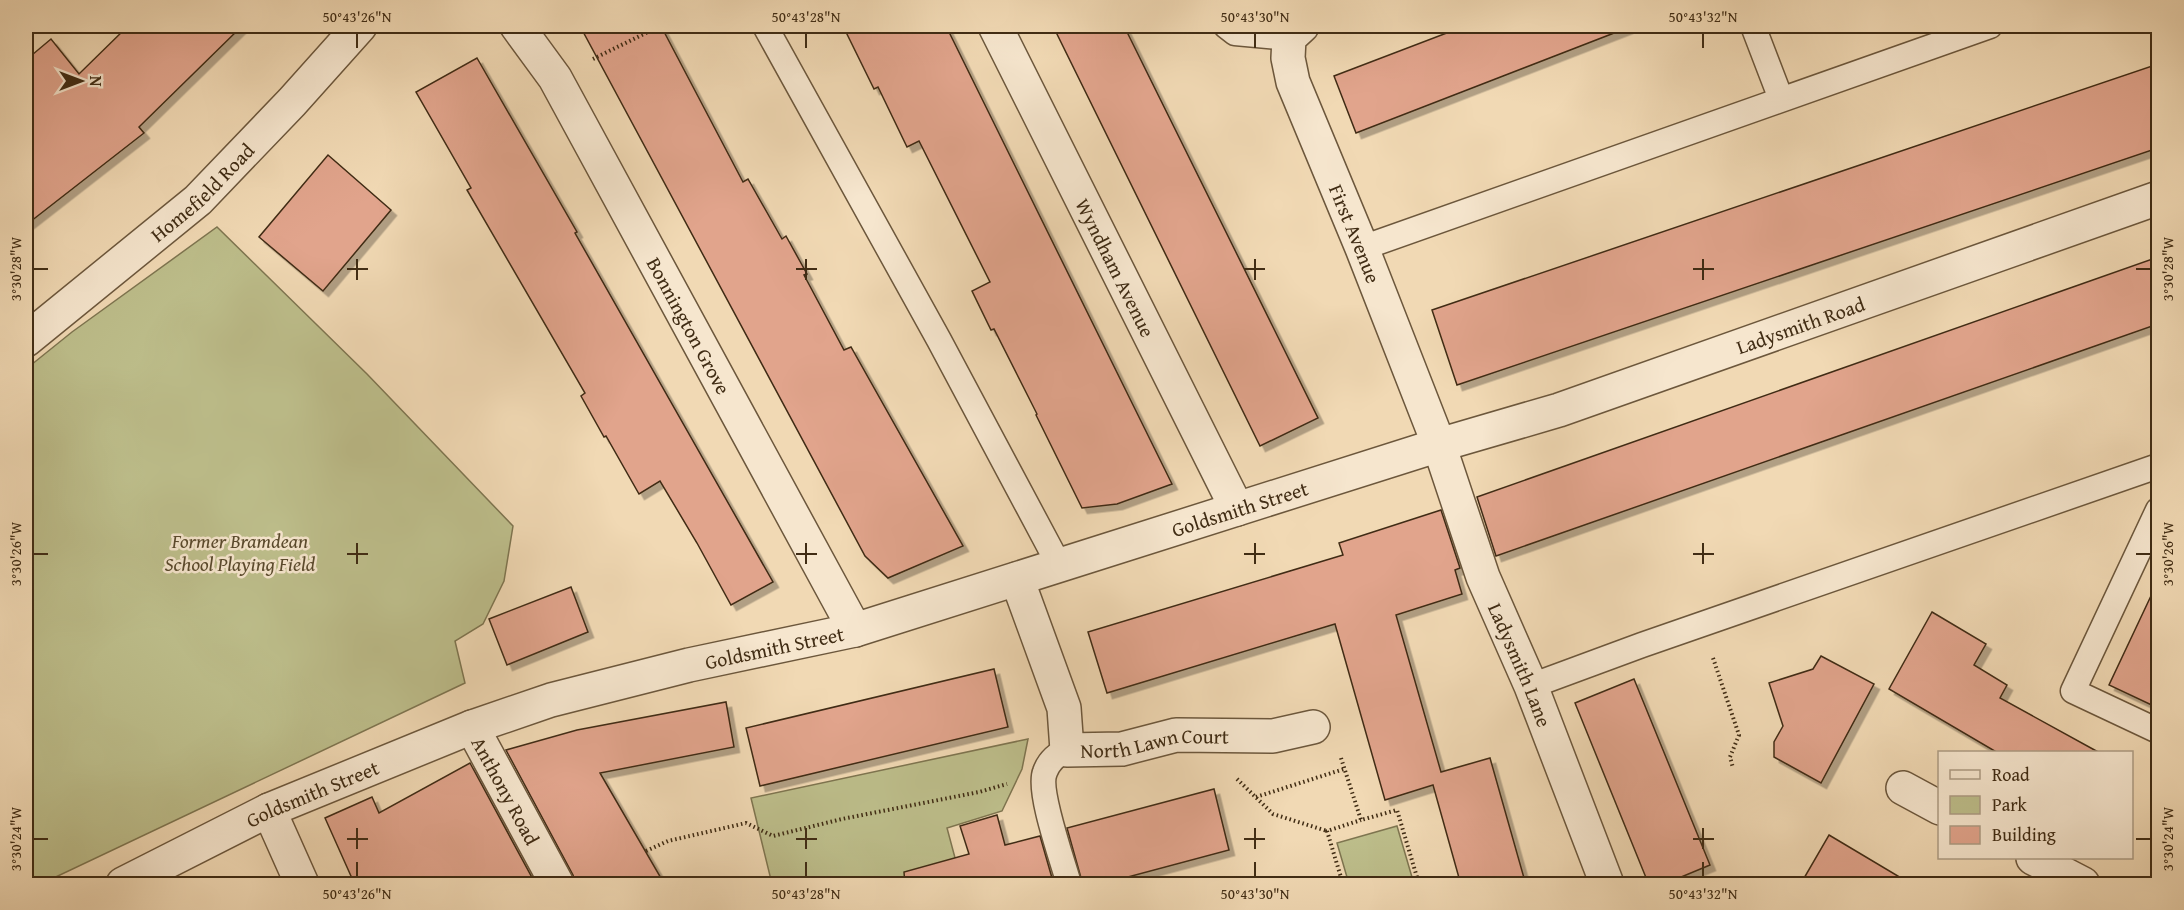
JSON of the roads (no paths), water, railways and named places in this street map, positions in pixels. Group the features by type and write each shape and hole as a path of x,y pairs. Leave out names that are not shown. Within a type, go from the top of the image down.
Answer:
{"street":[{"name":"Homefield Road","path":"26,340 198,200 300,94 360,26"},
{"name":"Bonnington Grove","path":"517,26 555,78 855,630"},
{"name":"Wyndham Avenue","path":"995,26 1237,509"},
{"name":"First Avenue","path":"1296,32 1288,58 1293,82 1362,248 1439,445"},
{"name":"Ladysmith Road","path":"1439,445 1559,410 2158,198"},
{"name":"Goldsmith Street","path":"123,885 269,810 472,727 550,700 689,665 855,630 1439,445"},
{"name":"Ladysmith Lane","path":"1439,445 1482,577 1531,686 1607,885"},
{"name":"North Lawn Court","path":"1017,579 1064,708 1067,750 1122,749 1176,735 1273,736 1313,727"},
{"name":"Anthony Road","path":"472,727 557,885"},
{"path":"1903,788 1938,807"},
{"path":"269,810 302,885"},
{"path":"2035,859 2083,885"}],"lane":[{"path":"765,26 939,340 1059,565"},
{"path":"1226,26 1235,33 1296,32"},
{"path":"1753,26 1780,99"},
{"path":"1362,248 1990,26"},
{"path":"1531,686 2158,466"},
{"path":"2158,510 2073,691 2158,731"},
{"path":"1067,750 1056,755 1044,773 1045,798 1069,885"}],"park label":[{"name":"Former Bramdean School Playing Field","path":"240,552"}]}
